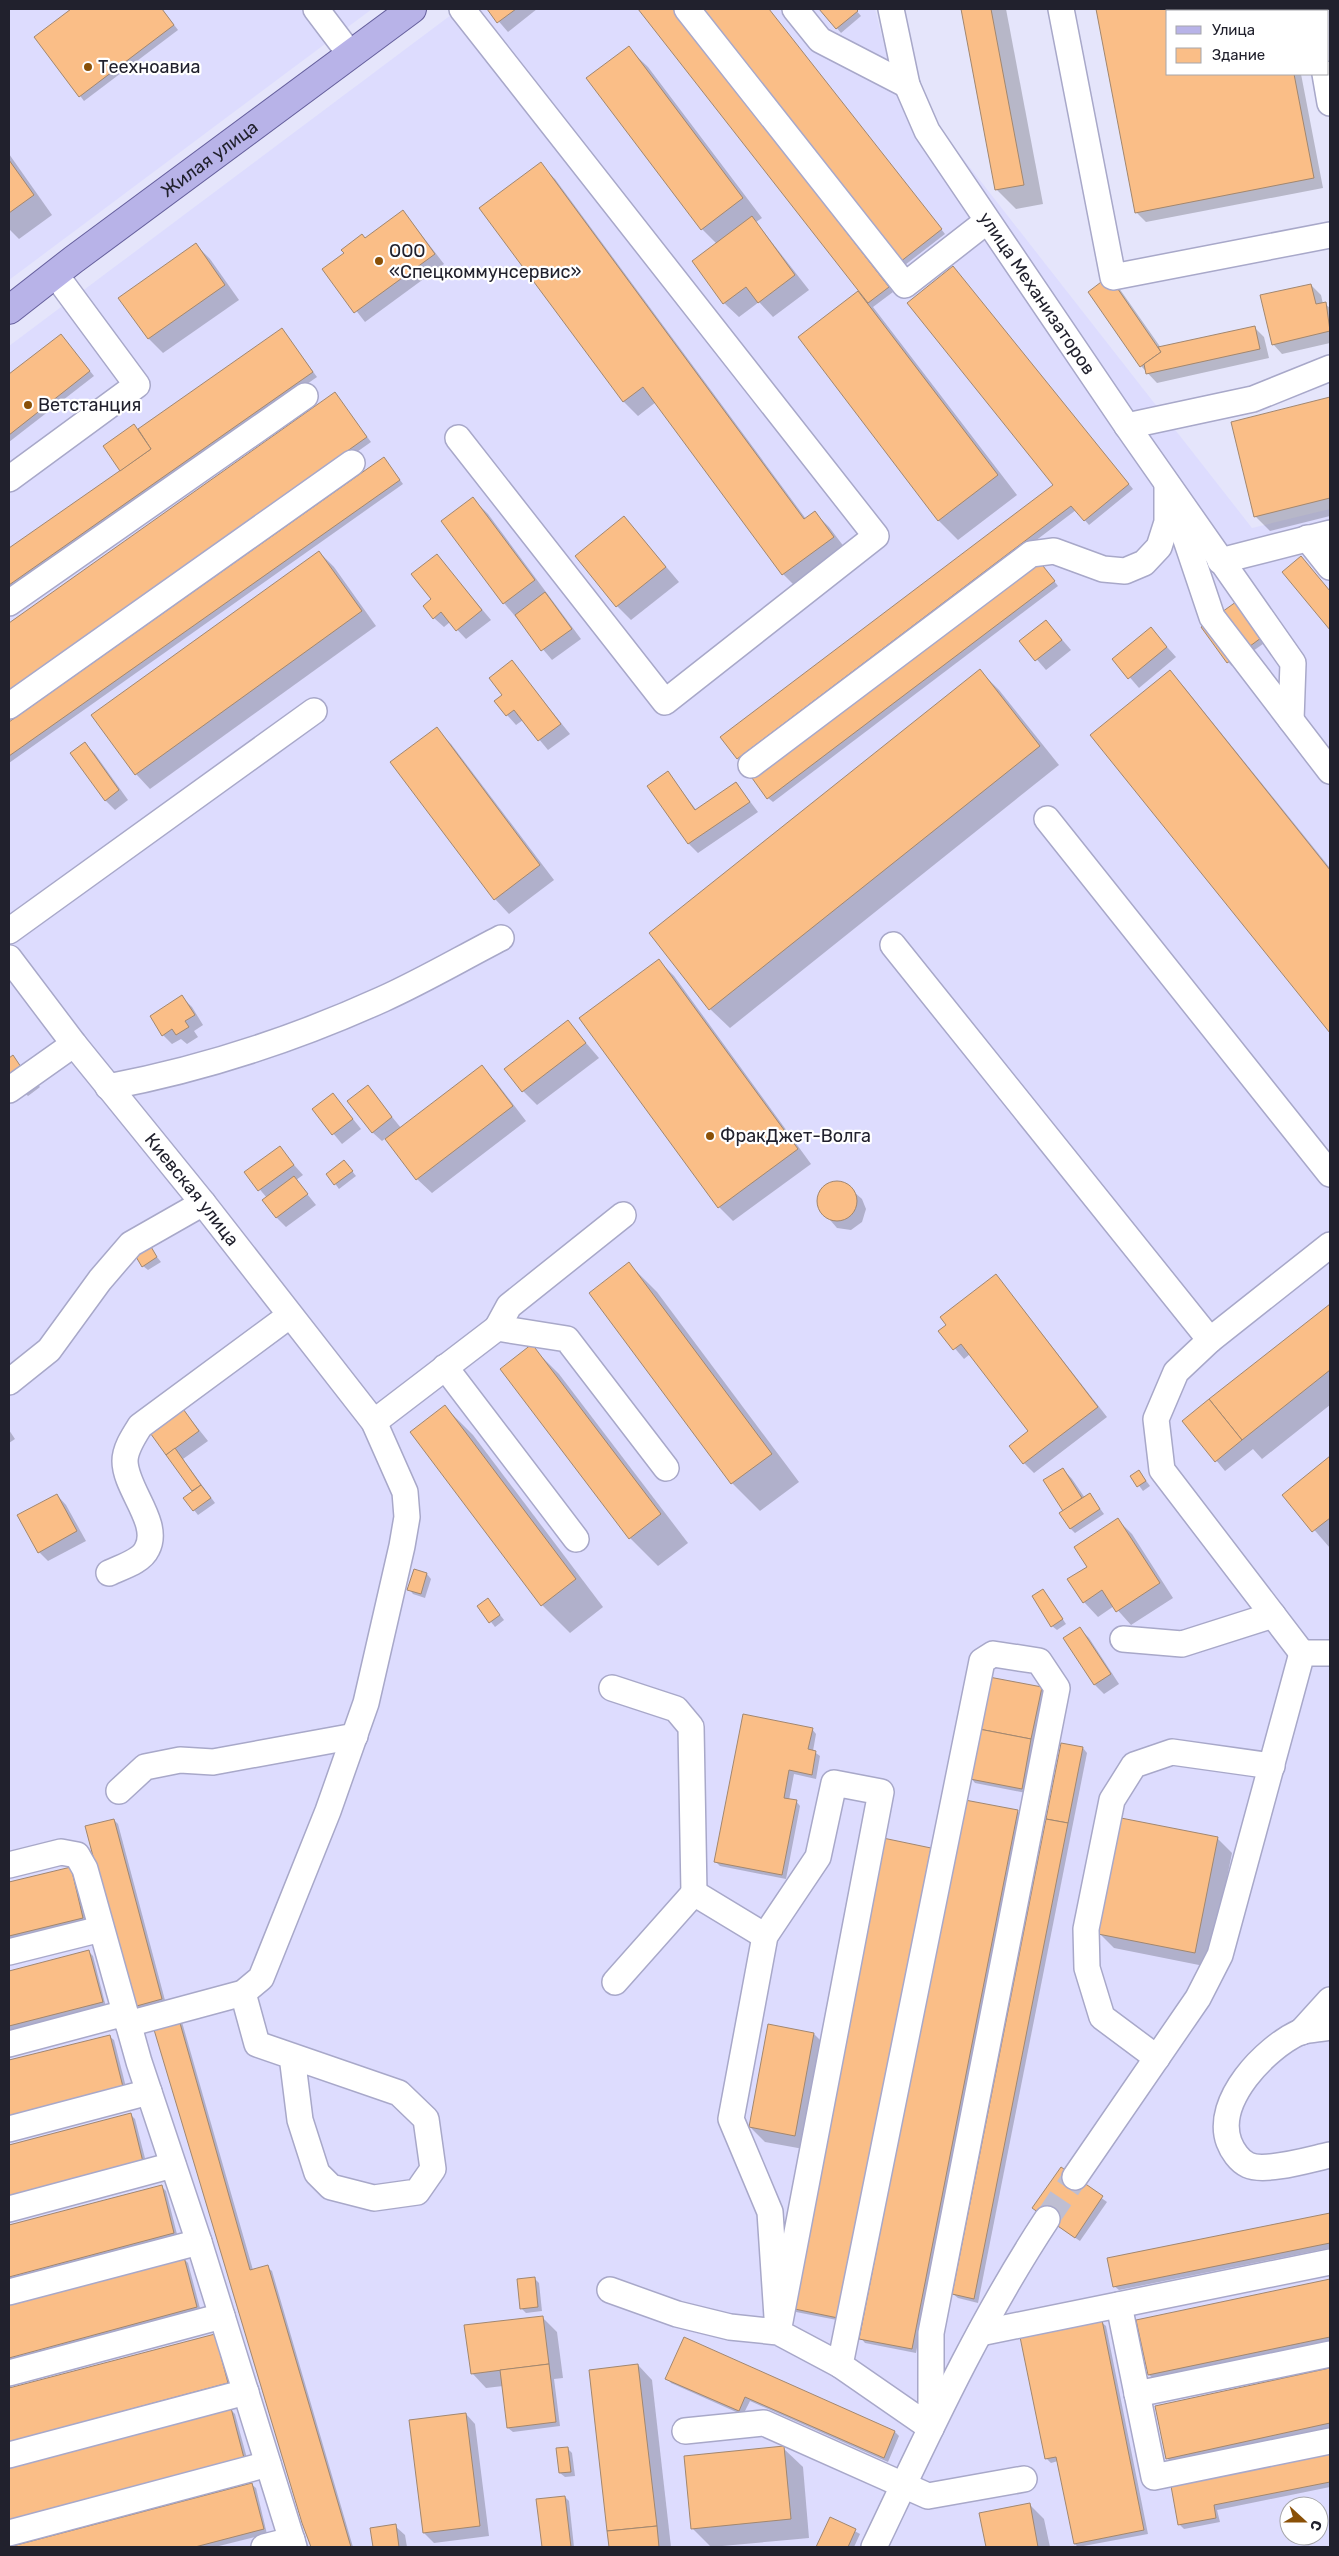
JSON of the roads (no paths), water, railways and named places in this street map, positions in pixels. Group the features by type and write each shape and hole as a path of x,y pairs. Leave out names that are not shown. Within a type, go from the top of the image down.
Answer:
{"main road":[{"name":"Жилая улица","path":"9,310 412,9"}],"street":[{"path":"316,9 350,54"},
{"path":"458,438 665,702 876,536 462,9"},
{"path":"687,9 905,285 987,221"},
{"path":"795,9 820,40 907,85"},
{"name":"улица Механизаторов","path":"891,9 907,85 927,131 1220,561 1293,662 1291,720"},
{"path":"1061,9 1113,277 1330,235"},
{"path":"1324,75 1330,103"},
{"path":"9,479 137,384 55,274"},
{"path":"1127,426 1253,398 1330,368"},
{"path":"9,603 305,396"},
{"path":"9,706 352,463"},
{"path":"1167,484 1212,617 1330,771"},
{"path":"751,765 1031,554 1054,550 1103,569 1125,571 1144,563 1159,547 1167,522 1167,484"},
{"path":"1220,561 1319,536 1330,566"},
{"path":"9,931 314,711"},
{"path":"1047,819 1330,1174"},
{"path":"108,1087 168,1076 254,1050 384,999 501,938"},
{"path":"893,945 1210,1340"},
{"name":"Киевская улица","path":"13,971 203,1203 289,1316 374,1422 405,1492 407,1517 366,1703 328,1811 260,1978 243,1993"},
{"path":"9,1090 74,1044"},
{"path":"9,1382 49,1350 100,1280 131,1244 203,1203"},
{"path":"374,1422 497,1328 509,1306 623,1215"},
{"path":"1302,1653 1162,1470 1156,1419 1176,1372 1210,1340 1330,1245"},
{"path":"109,1573 138,1559 147,1549 151,1536 148,1522 127,1478 125,1460 130,1441 140,1426 289,1316"},
{"path":"497,1328 567,1339 666,1468"},
{"path":"445,1367 576,1539"},
{"path":"1123,1639 1182,1644 1273,1615"},
{"path":"1302,1653 1330,1653"},
{"path":"1076,2177 1198,1998 1220,1955 1302,1653"},
{"path":"840,2365 982,1661 992,1654 1039,1661 1057,1688 932,2334 931,2428"},
{"path":"612,1688 676,1709 690,1728 694,1893 615,1982"},
{"path":"119,1791 145,1767 180,1760 213,1762 355,1736"},
{"path":"1157,2058 1102,2017 1087,1968 1086,1929 1112,1800 1134,1765 1172,1752 1272,1766"},
{"path":"834,1783 881,1792 778,2332 770,2212 732,2119 765,1936 818,1857 834,1783"},
{"path":"9,1865 61,1852 78,1855 85,1869 126,2018 199,2242 293,2544 264,2547"},
{"path":"694,1893 765,1936"},
{"path":"9,1952 101,1929"},
{"path":"9,2044 243,1993 257,2044 292,2056 399,2094 426,2120 433,2170 417,2192 374,2198 331,2187 317,2173 300,2120 292,2056"},
{"path":"1330,2000 1301,2032 1266,2055 1246,2076 1233,2098 1225,2131 1232,2151 1248,2165 1276,2167 1330,2155"},
{"path":"1301,2032 1330,2027"},
{"path":"9,2129 149,2092"},
{"path":"9,2209 173,2165"},
{"path":"874,2547 931,2428 980,2333 1047,2219"},
{"path":"9,2292 199,2242"},
{"path":"980,2333 1330,2262"},
{"path":"610,2290 677,2314 730,2327 778,2332 840,2365 931,2428"},
{"path":"1119,2305 1154,2477 1330,2442"},
{"path":"9,2373 222,2316"},
{"path":"1137,2394 1330,2354"},
{"path":"9,2455 246,2392"},
{"path":"685,2431 764,2423 928,2496 1024,2478"},
{"path":"9,2533 268,2464"}],"tunnel":[{"path":"1047,2219 1075,2177"}],"place":[{"name":"Теехноавиа","path":"88,67"},
{"name":"ООО «Спецкоммунсервис»","path":"379,261"},
{"name":"Ветстанция","path":"28,405"},
{"name":"ФракДжет-Волга","path":"710,1136"}]}
